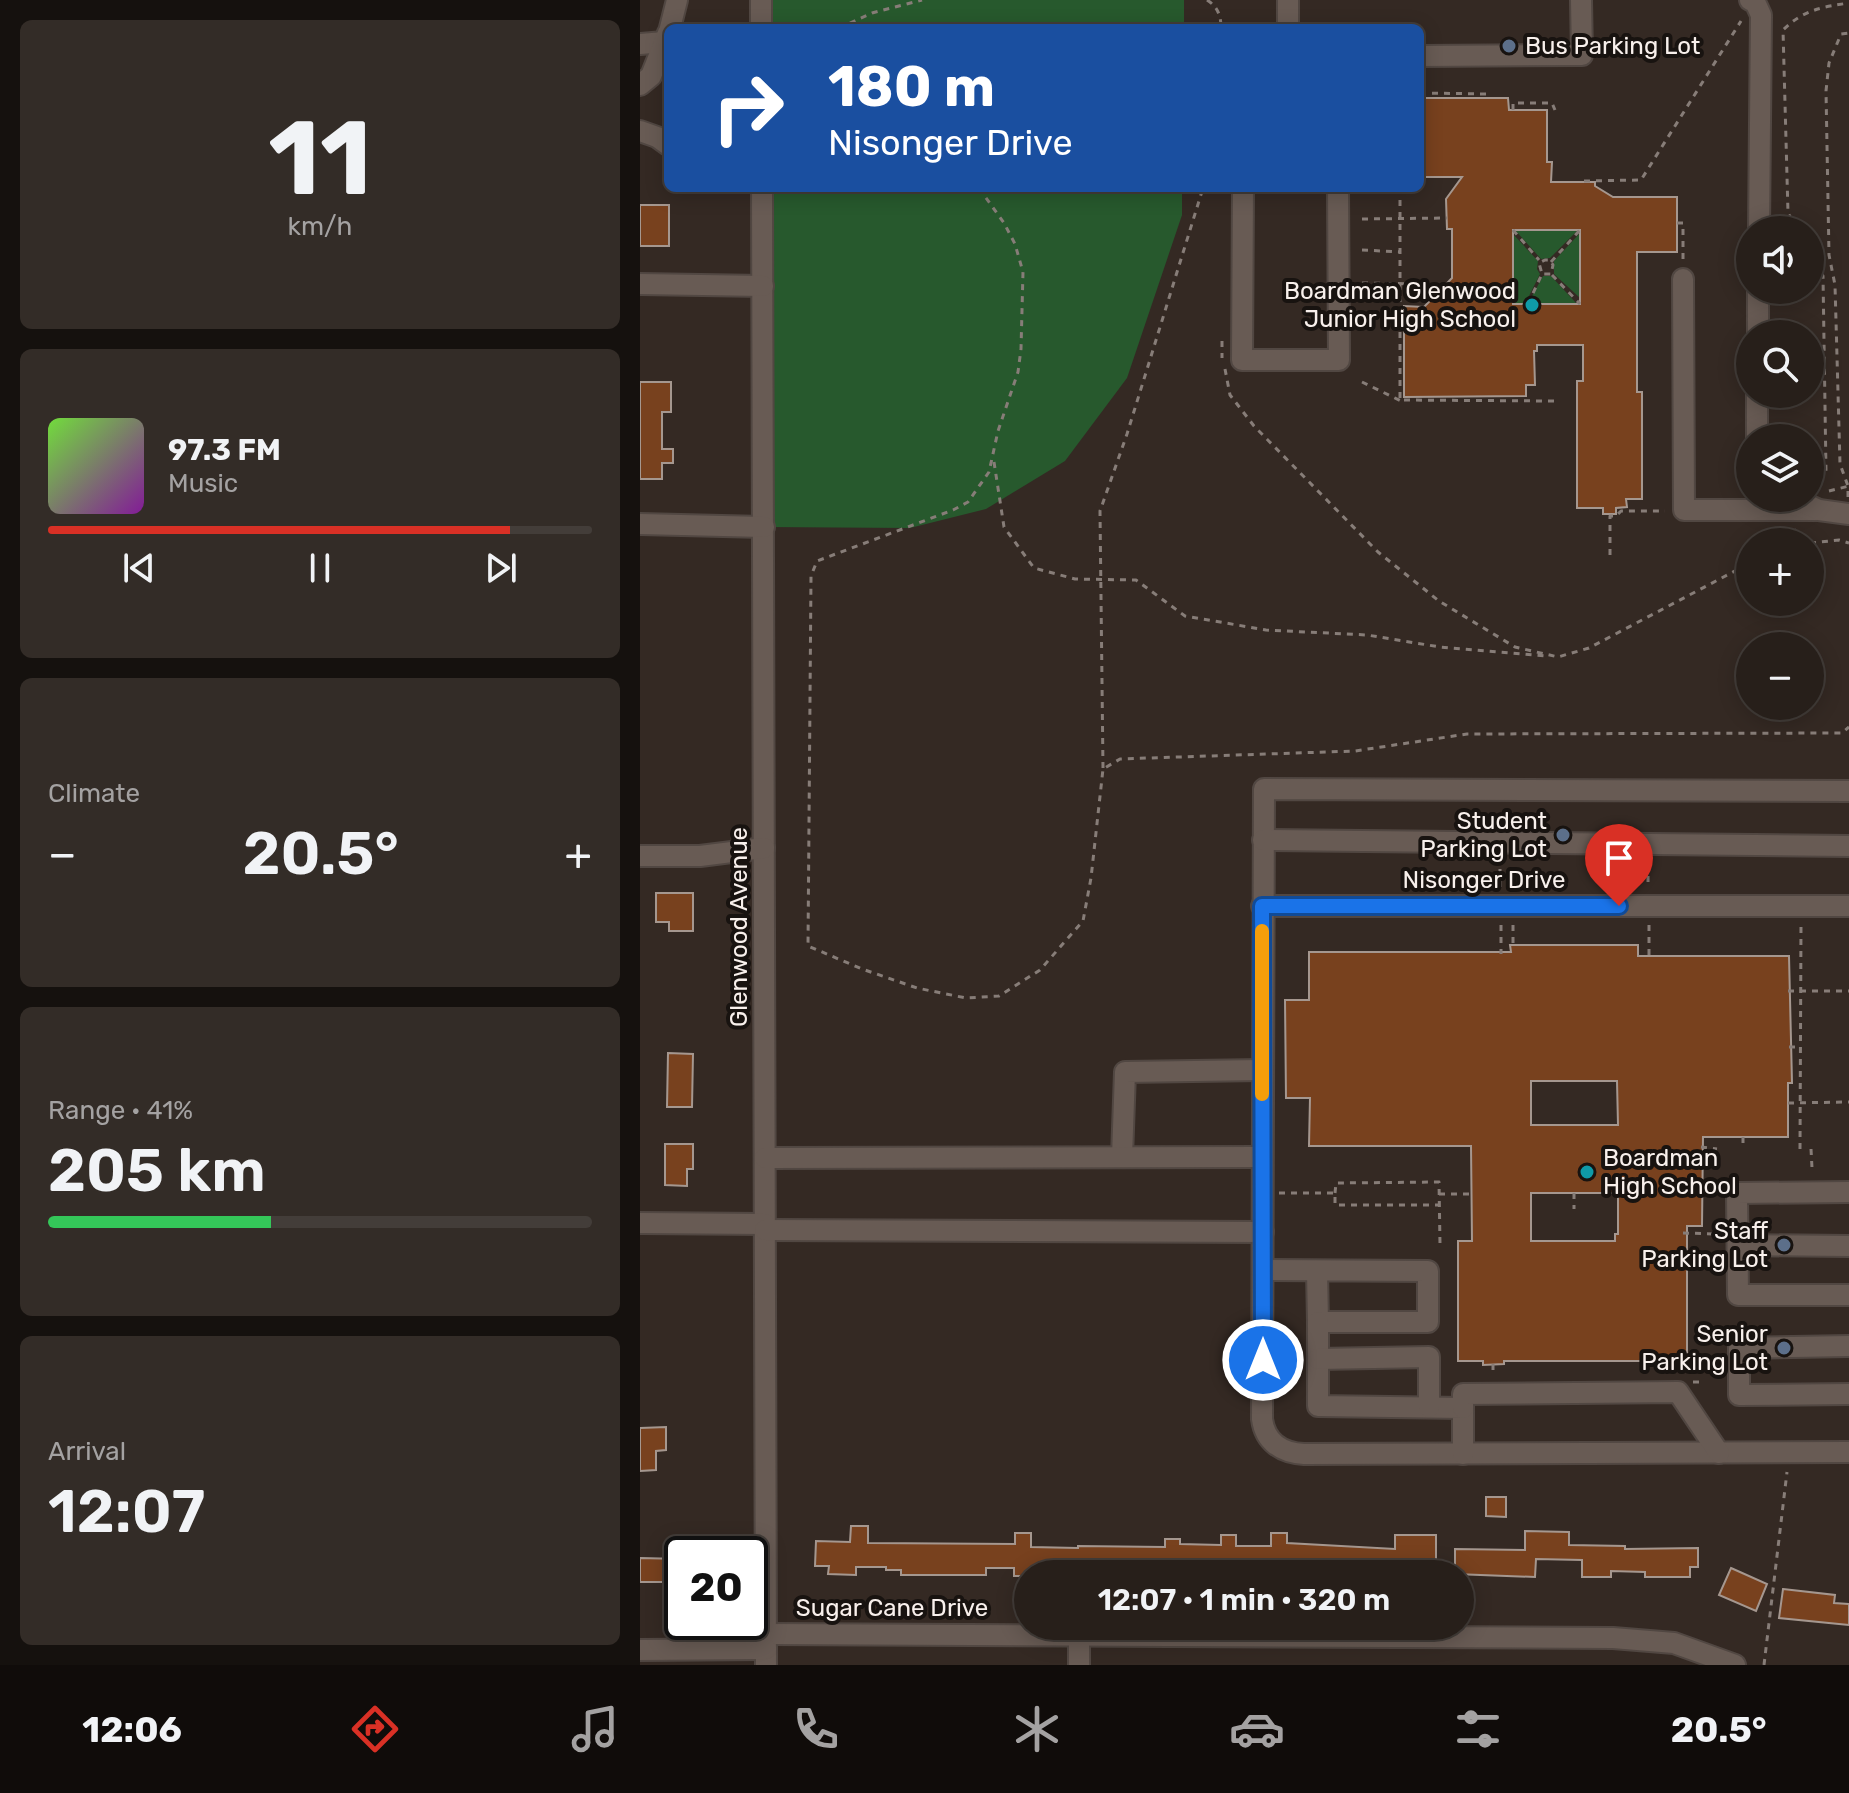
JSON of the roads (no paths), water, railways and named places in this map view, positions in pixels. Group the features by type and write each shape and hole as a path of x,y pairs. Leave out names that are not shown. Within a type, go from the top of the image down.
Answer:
{"street":[{"path":"670,24 677,0"},
{"path":"761,0 761,24"},
{"path":"1288,0 1288,24"},
{"path":"1424,56 1582,55 1581,0"},
{"path":"1753,9 1759,216"},
{"path":"640,44 664,35"},
{"path":"640,85 651,76 664,42"},
{"path":"640,131 664,142"},
{"name":"Glenwood Avenue","path":"762,192 766,1649"},
{"path":"1243,192 1242,360 1339,360 1338,192"},
{"path":"1683,279 1684,510 1736,506"},
{"path":"640,284 763,286"},
{"path":"1824,504 1849,514"},
{"path":"641,522 764,527"},
{"path":"1849,791 1264,789 1261,1157 1262,1419 1272,1442 1286,1451 1304,1454 1849,1452"},
{"path":"1263,840 1849,846"},
{"path":"640,856 700,856 764,848"},
{"name":"Nisonger Drive","path":"1262,906 1849,906"},
{"path":"1122,1157 1125,1072 1262,1070"},
{"path":"765,1158 1261,1157"},
{"path":"1849,1192 1737,1193 1738,1295 1849,1295"},
{"path":"640,1223 1263,1232"},
{"path":"1738,1245 1849,1246"},
{"path":"1263,1270 1428,1271 1428,1322 1318,1322"},
{"path":"1317,1271 1318,1406 1463,1408"},
{"path":"1849,1346 1739,1348 1739,1395 1849,1394"},
{"path":"1318,1359 1429,1357 1429,1407"},
{"path":"1463,1454 1463,1394 1678,1392 1719,1453"},
{"name":"Sugar Cane Drive","path":"1474,1637 1636,1638 1686,1646 1735,1665"},
{"name":"Sugar Cane Drive","path":"640,1650 766,1649 1014,1639"},
{"path":"1079,1640 1079,1665"}],"place":[{"name":"Bus Parking Lot","path":"1509,46"},
{"name":"Boardman Glenwood Junior High School","path":"1532,305"},
{"name":"Student Parking Lot","path":"1563,835"},
{"name":"Boardman High School","path":"1587,1172"},
{"name":"Staff Parking Lot","path":"1784,1245"},
{"name":"Senior Parking Lot","path":"1784,1348"}]}
